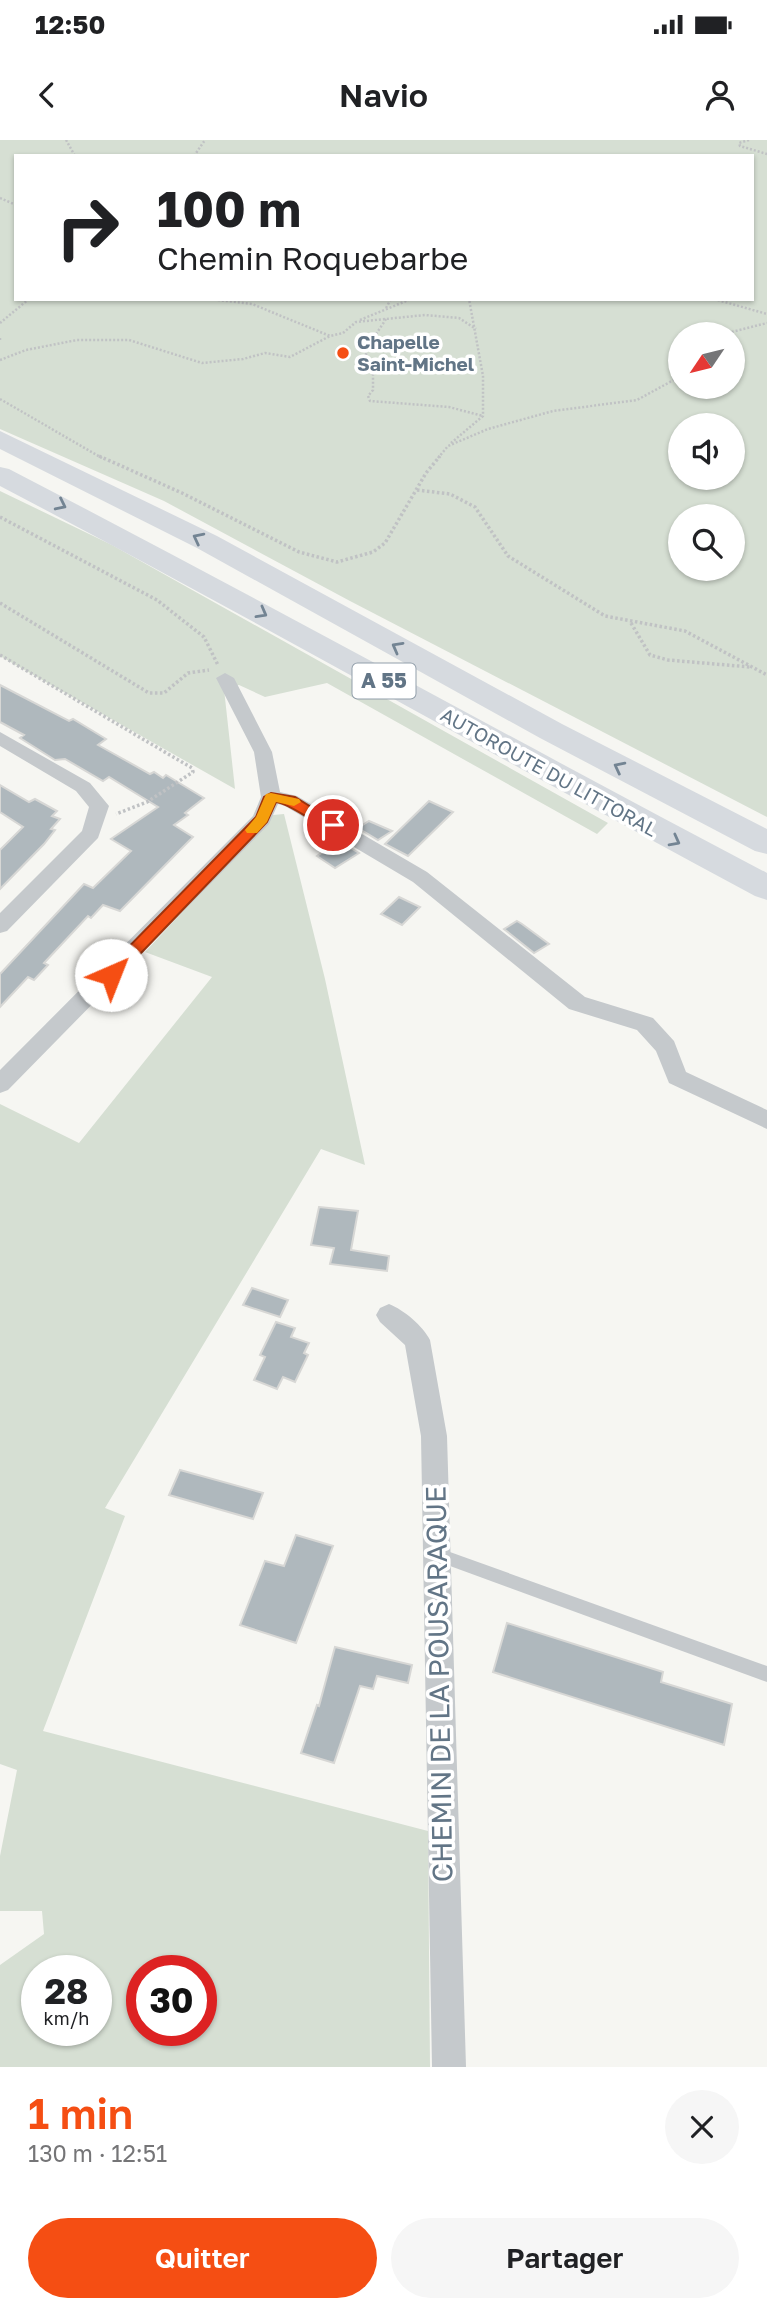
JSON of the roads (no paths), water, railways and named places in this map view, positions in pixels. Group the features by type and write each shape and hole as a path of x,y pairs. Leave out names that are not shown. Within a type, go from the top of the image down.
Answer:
{"highway":[{"name":"AUTOROUTE DU LITTORAL","path":"0,439 207,542 551,731 767,843"},
{"name":"AUTOROUTE DU LITTORAL","path":"0,475 204,581 532,763 767,888"}],"street":[{"path":"0,1084 262,819 271,797 263,752 225,678"},
{"path":"0,738 83,787 99,806 91,833 0,926"},
{"path":"271,797 290,800 419,877 578,1003 645,1024 666,1047 677,1077 767,1120"},
{"name":"CHEMIN DE LA POUSARAQUE","path":"389,1315 409,1330 421,1350 434,1436 449,2067"}],"lane":[{"path":"436,1554 767,1674"}],"place":[{"name":"Chapelle Saint-Michel","path":"343,353"}]}
